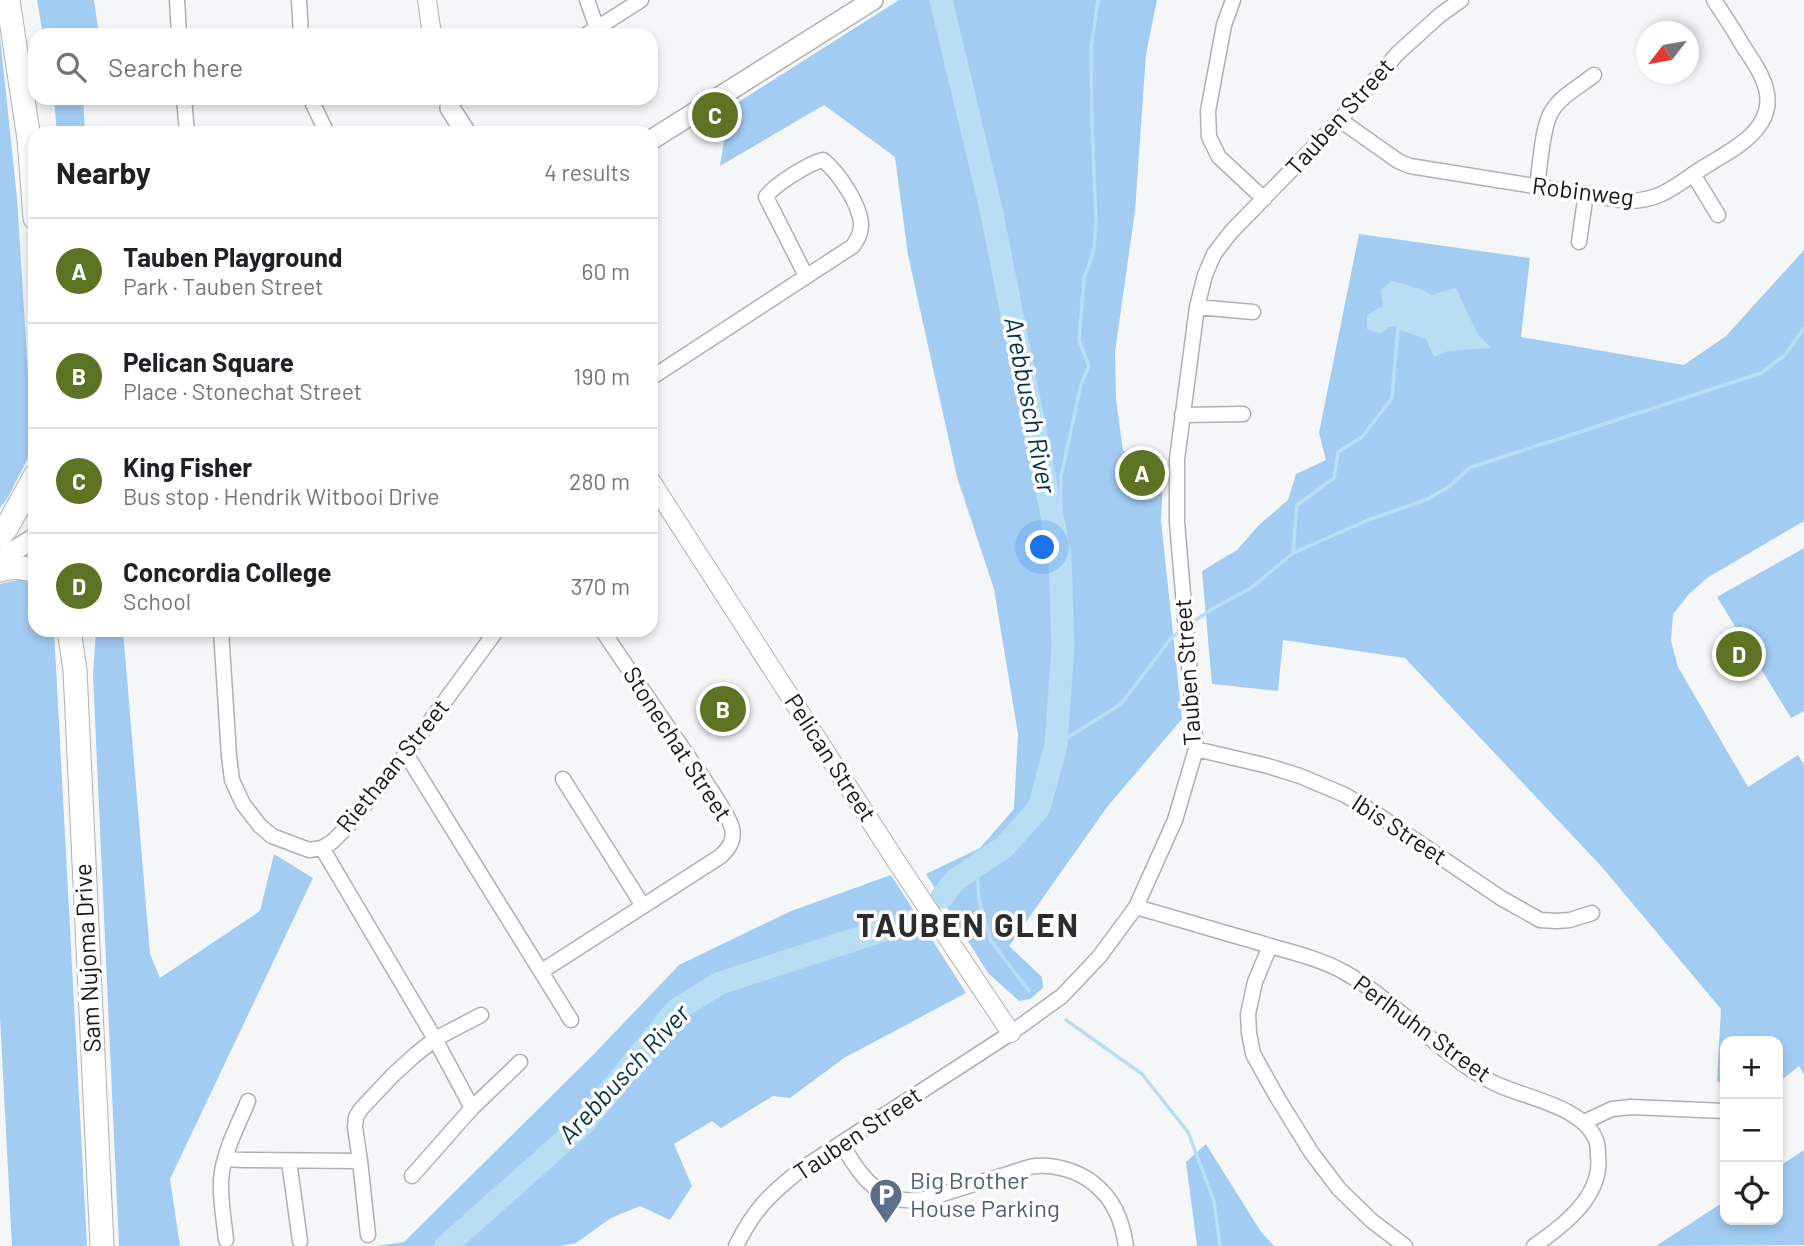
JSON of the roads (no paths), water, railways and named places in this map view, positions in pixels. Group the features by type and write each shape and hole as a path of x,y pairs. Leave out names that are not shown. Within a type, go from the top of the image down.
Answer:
{"highway":[{"path":"8,0 28,132"},
{"path":"23,0 28,31"},
{"path":"40,105 43,126"},
{"path":"0,536 28,489"},
{"path":"0,570 28,568"},
{"path":"65,637 75,670"},
{"name":"Sam Nujoma Drive","path":"70,637 75,670 102,1246"},
{"name":"Sam Nujoma Drive","path":"75,670 79,637"}],"main road":[{"path":"658,135 873,0"},
{"path":"450,105 462,126"},
{"path":"0,559 28,542"}],"street":[{"path":"177,0 179,28"},
{"path":"299,0 300,28"},
{"path":"427,0 431,28"},
{"path":"587,0 591,28"},
{"path":"598,28 641,0"},
{"path":"1233,0 1224,25 1208,111 1209,137 1219,157 1264,199"},
{"name":"Tauben Street","path":"736,1246 755,1211 773,1192 803,1168 1062,996 1099,957 1136,907 1175,820 1196,749 1177,522 1177,459 1197,307 1205,275 1214,254 1231,232 1340,120 1398,53 1461,0"},
{"name":"Robinweg","path":"1340,120 1398,161 1410,166 1627,201 1653,198 1669,191 1738,145 1753,133 1762,121 1767,107 1767,92 1762,74 1714,0"},
{"path":"1537,186 1546,126 1552,109 1594,75"},
{"path":"185,105 186,126"},
{"path":"313,105 324,126"},
{"path":"450,105 455,126"},
{"path":"658,373 853,246 859,237 861,226 859,213 832,168 823,160 806,167 766,197 806,276"},
{"path":"1693,174 1718,215"},
{"path":"1578,242 1586,193"},
{"path":"1197,307 1254,312"},
{"path":"1182,415 1243,414"},
{"name":"Pelican Street","path":"658,492 898,864 1011,1032"},
{"name":"Riethaan Street","path":"220,637 232,780 243,804 260,826 272,836 309,850 322,848 332,842 347,827 407,754 492,637"},
{"name":"Stonechat Street","path":"542,971 721,856 730,848 733,839 729,821 608,637"},
{"name":"Ibis Street","path":"1196,749 1279,769 1345,795 1501,898 1540,920 1570,920 1592,913"},
{"path":"407,754 572,1020"},
{"path":"563,779 643,905"},
{"path":"322,848 435,1039 472,1108"},
{"name":"Perlhuhn Street","path":"1136,907 1300,955 1343,972 1471,1070 1494,1083 1566,1111 1584,1122"},
{"path":"1270,946 1255,982 1248,1014 1253,1054 1311,1152 1339,1189 1372,1222 1405,1246"},
{"path":"368,1236 356,1117 393,1075 435,1039 481,1015"},
{"path":"412,1176 472,1108 520,1062"},
{"path":"226,1240 221,1179 225,1158 248,1101"},
{"path":"1534,1246 1574,1215 1592,1190 1600,1167 1596,1141 1584,1122 1612,1109 1631,1107 1720,1111"},
{"path":"841,1143 868,1182 887,1195 905,1200 928,1199 1037,1166 1071,1171 1089,1180 1116,1208 1126,1246"},
{"path":"225,1158 360,1161"},
{"path":"289,1161 300,1241"}],"waterway":[{"name":"Arebbusch River","path":"941,0 991,209 1060,556 1063,647 1056,745 1039,808 1004,847 954,881 942,897"},
{"path":"1060,556 1061,477 1081,384 1089,366 1079,340 1084,279 1094,250 1096,220 1091,49 1098,0"},
{"path":"1293,552 1297,505 1334,478 1338,452 1362,437 1392,398 1398,328"},
{"path":"1189,625 1251,588 1293,553 1368,520 1428,499 1450,486 1469,468 1761,373 1785,355 1804,328"},
{"path":"1056,745 1121,704 1172,637 1183,630"},
{"path":"977,865 979,900 991,941 1029,991"},
{"name":"Arebbusch River","path":"446,1246 583,1124 676,1010 720,983 909,922"},
{"path":"1066,1020 1142,1074 1188,1132 1214,1201 1220,1246"}],"place":[{"name":"King Fisher","path":"715,115"},
{"name":"Tauben Playground","path":"1142,473"},
{"name":"Concordia College","path":"1739,654"},
{"name":"Pelican Square","path":"723,709"},
{"name":"Big Brother House Parking","path":"886,1225"}],"district":[{"name":"TAUBEN GLEN","path":"968,926"}]}
